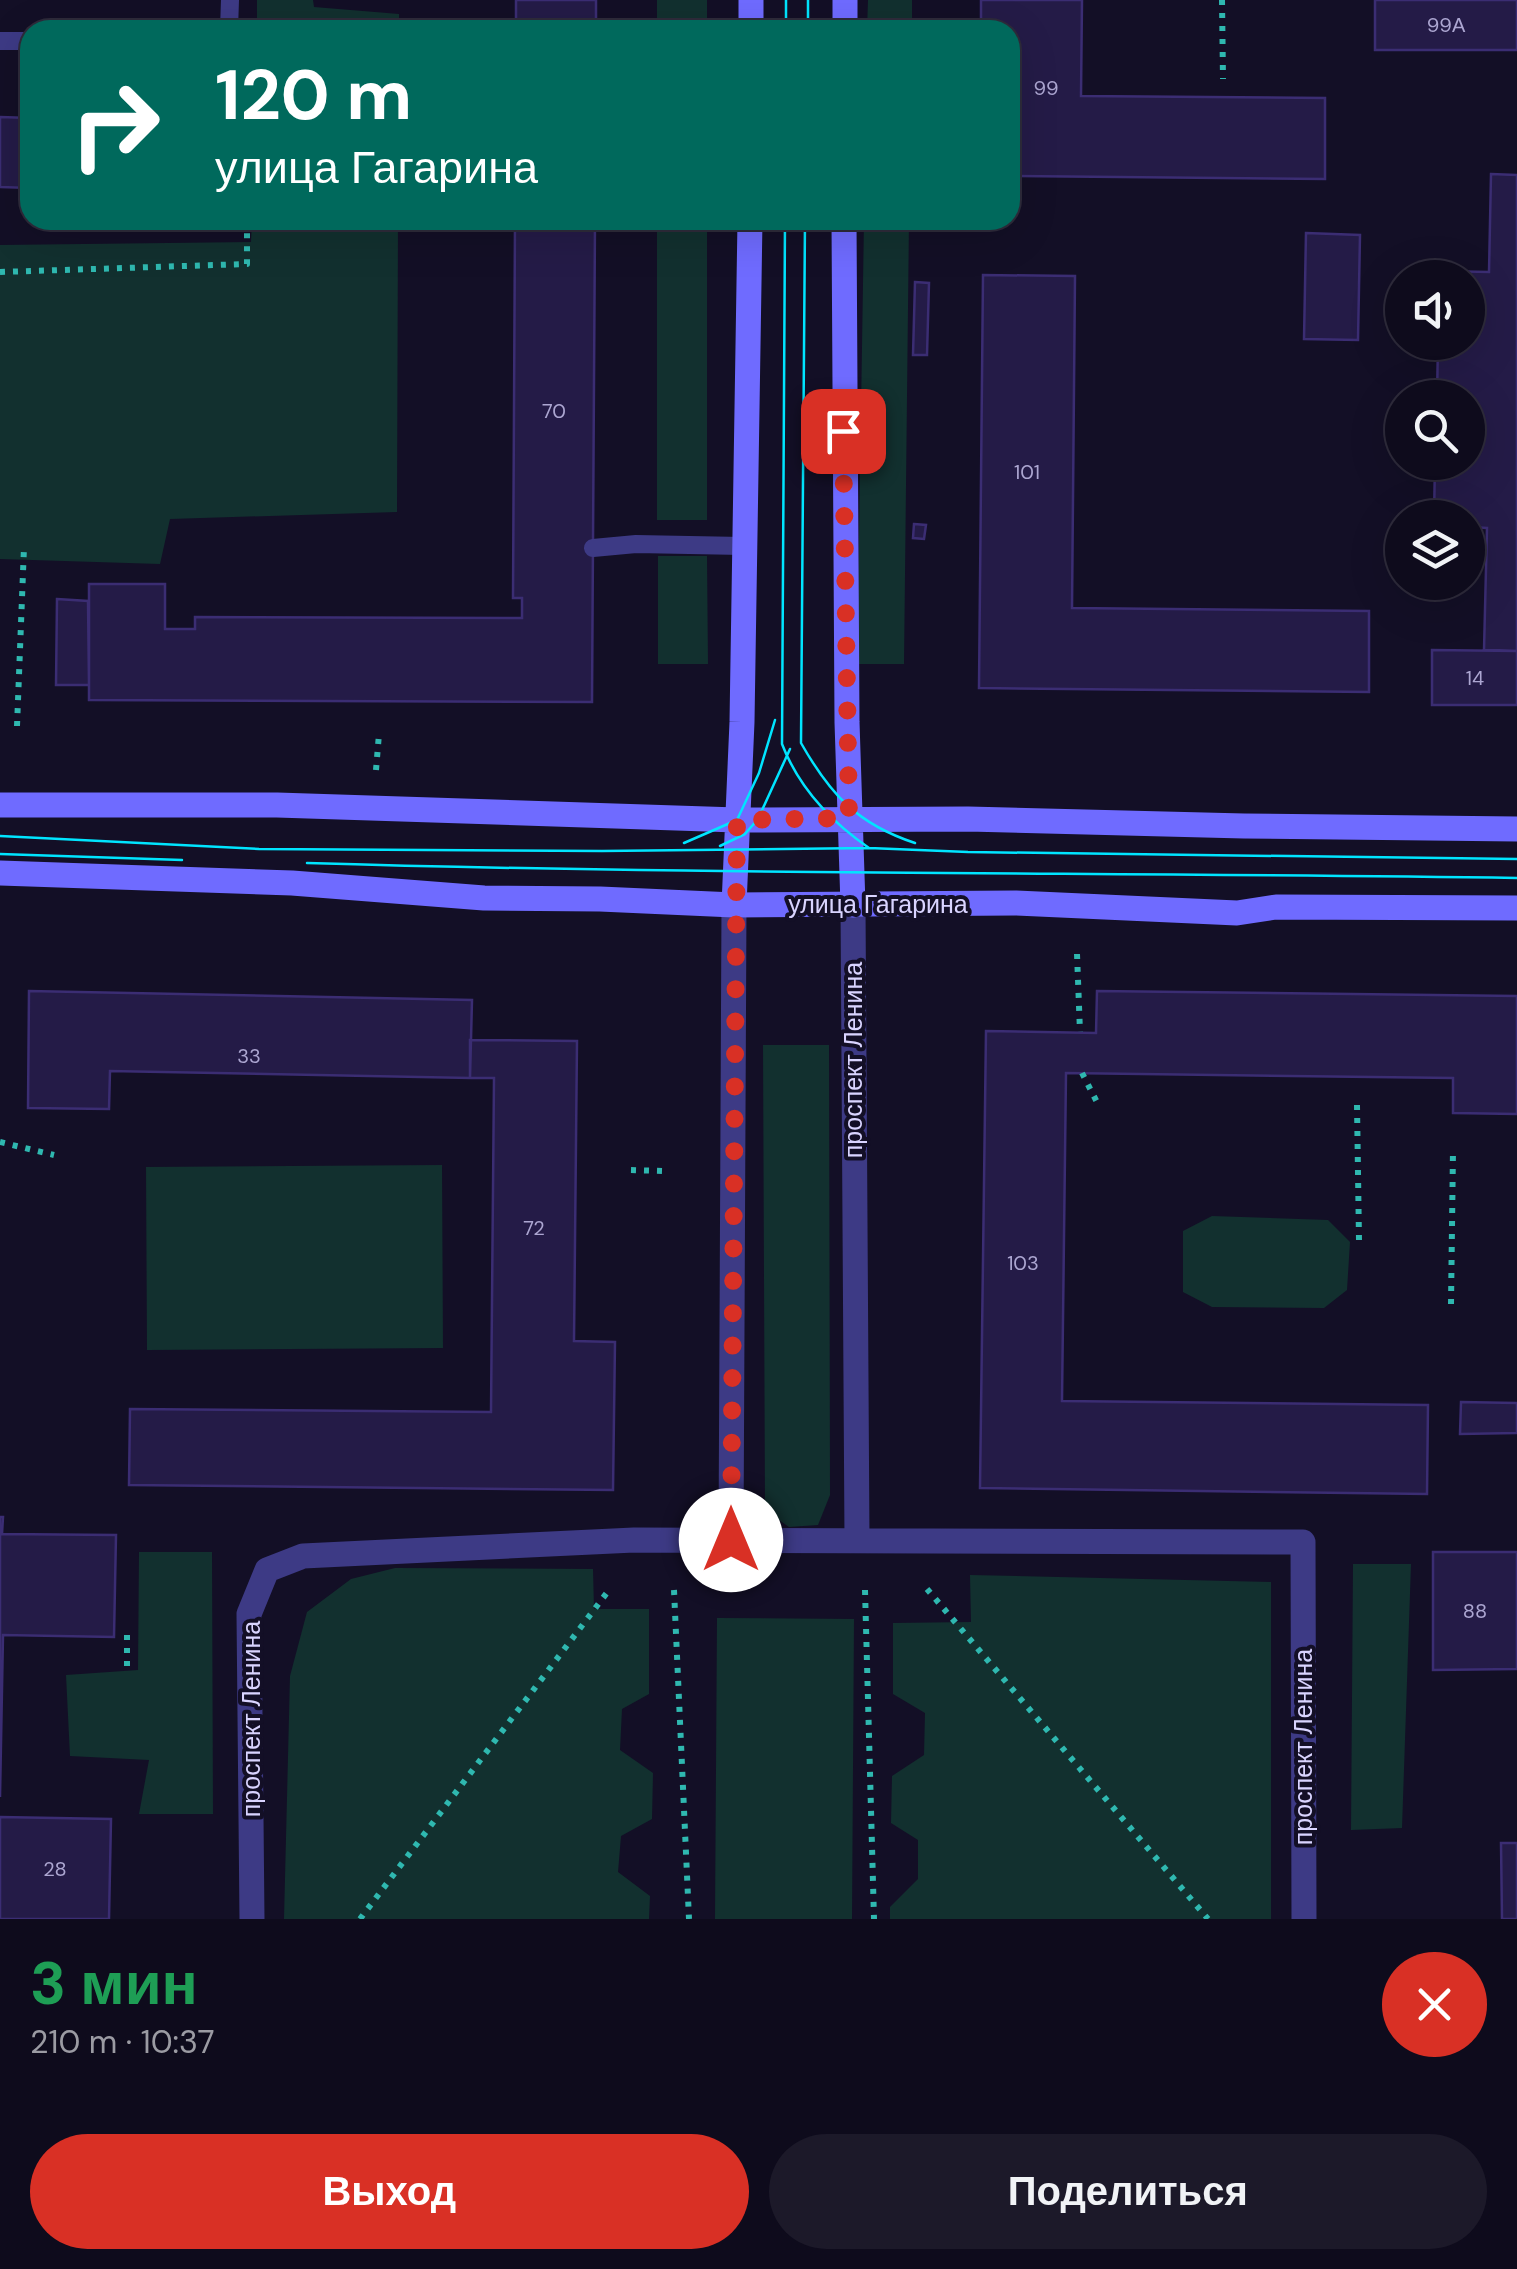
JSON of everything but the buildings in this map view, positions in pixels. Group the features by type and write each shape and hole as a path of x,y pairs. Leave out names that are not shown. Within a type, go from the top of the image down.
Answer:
{"main road":[{"path":"734,905 742,722 750,230"},
{"name":"проспект Ленина","path":"844,230 853,905"},
{"path":"0,805 296,805 737,820 849,818 1517,828"},
{"name":"улица Гагарина","path":"0,873 292,883 484,898 734,905 1016,903 1236,913 1276,906 1517,908"}],"street":[{"path":"731,1540 734,905"},
{"name":"проспект Ленина","path":"853,905 856,1540"},
{"name":"проспект Ленина","path":"252,1919 249,1614 267,1570 303,1556 634,1540 1303,1542 1304,1919"}],"lane":[{"path":"593,548 636,544 743,546"}],"path":[{"path":"1222,0 1222,79"},
{"path":"0,272 247,264 247,230"},
{"path":"17,726 24,546"},
{"path":"376,770 379,734"},
{"path":"1077,954 1080,1032"},
{"path":"1082,1073 1100,1106"},
{"path":"1357,1106 1359,1240"},
{"path":"0,1142 54,1155"},
{"path":"1451,1304 1453,1150"},
{"path":"630,1170 665,1171"},
{"path":"360,1919 608,1590"},
{"path":"674,1590 690,1919"},
{"path":"864,1590 874,1919"},
{"path":"926,1590 1208,1919"},
{"path":"127,1666 128,1632"}],"green space":[{"path":"257,0 313,0 314,7 399,14 399,20 257,20"},
{"path":"657,0 707,0 707,20 657,20"},
{"path":"868,0 912,0 912,20 867,20"},
{"path":"252,230 398,230 397,512 170,519 160,564 0,559 0,245 251,242"},
{"path":"657,230 707,230 707,520 657,520"},
{"path":"864,230 909,230 904,664 857,664"},
{"path":"658,556 707,556 708,664 658,664"},
{"path":"763,1045 829,1045 830,1495 818,1525 789,1527 765,1510"},
{"path":"442,1165 443,1348 147,1350 146,1167"},
{"path":"1212,1216 1328,1220 1350,1242 1347,1290 1324,1308 1212,1307 1183,1292 1183,1231"},
{"path":"139,1552 212,1552 213,1814 139,1814 149,1760 70,1756 66,1675 138,1670"},
{"path":"1353,1564 1411,1564 1402,1828 1351,1830"},
{"path":"395,1568 593,1569 594,1609 649,1609 649,1694 622,1709 620,1750 653,1773 652,1819 621,1836 618,1872 650,1896 649,1919 284,1919 290,1676 307,1612 351,1579"},
{"path":"970,1575 1271,1582 1271,1919 890,1919 890,1907 918,1879 918,1840 891,1823 892,1776 924,1755 925,1713 893,1694 893,1623 971,1622"},
{"path":"717,1618 854,1619 852,1919 715,1919"}],"tram line":[{"path":"786,0 786,20"},
{"path":"808,0 808,20"},
{"path":"785,230 782,744 797,775 817,802 869,848"},
{"path":"805,230 801,743 847,805 877,827 915,843"},
{"path":"684,843 737,820 759,773 775,720"},
{"path":"720,846 745,834 758,819 790,749"},
{"path":"0,836 259,849 869,848 1517,859"},
{"path":"0,854 182,860"},
{"path":"307,863 609,870 1517,878"}],"route":[{"path":"731,1540 737,820 849,818 843,431"}]}
